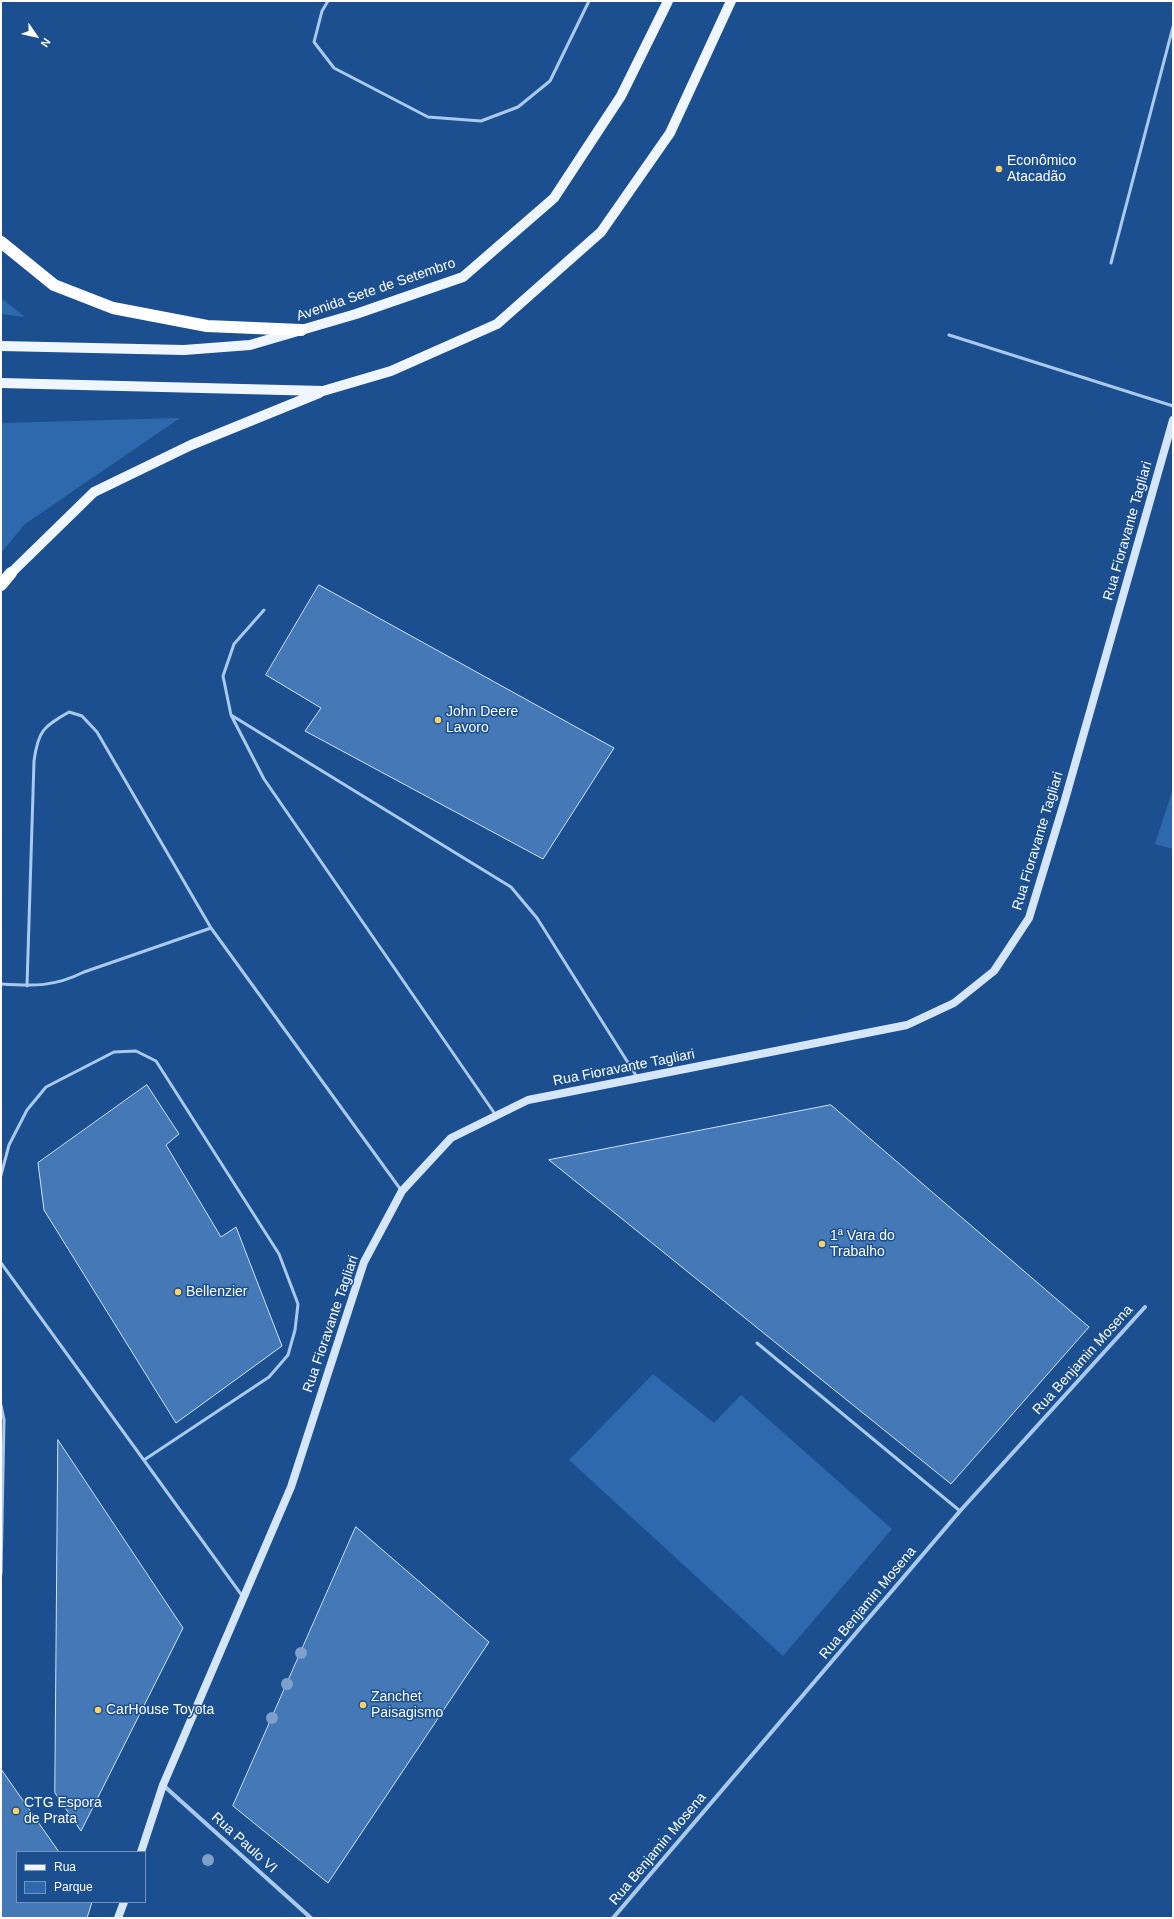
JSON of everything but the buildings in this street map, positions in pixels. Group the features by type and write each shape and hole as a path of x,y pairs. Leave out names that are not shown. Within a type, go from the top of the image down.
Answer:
{"highway":[{"path":"1,242 54,285 113,308 208,326 302,330"},
{"path":"1,584 11,573"}],"main road":[{"name":"Avenida Sete de Setembro","path":"1,346 184,350 250,345 356,314 463,278 554,198 621,96 668,1"},
{"path":"11,573 94,492 191,445 323,391 391,371 497,324 601,232 670,133 731,1"},
{"path":"1,383 323,391"}],"street":[{"name":"Rua Fioravante Tagliari","path":"141,1851 163,1785 290,1487 364,1262 402,1191 451,1138 528,1100 907,1025 954,1003 994,971 1029,918 1064,803 1173,420"},
{"path":"1,590 11,573"},
{"name":"Rua Benjamin Mosena","path":"613,1918 960,1511 1145,1307"},
{"name":"Rua Paulo VI","path":"163,1785 311,1918"},
{"path":"118,1918 124,1903"}],"lane":[{"path":"328,1 322,11 314,42 334,68 428,117 481,121 518,107 550,81 589,1"},
{"path":"1111,263 1173,27"},
{"path":"949,335 1173,406"},
{"path":"264,610 234,644 223,676 231,715 264,779 496,1116"},
{"path":"27,986 34,761 37,740 48,724 69,712 82,716 97,732 211,928 402,1191"},
{"path":"231,715 511,887 537,918 638,1078"},
{"path":"1,984 27,986 46,985 67,980 84,972 211,928"},
{"path":"1,1174 8,1146 27,1110 46,1087 114,1052 136,1051 156,1061 279,1254 298,1304 295,1330 288,1354 270,1377 144,1460"},
{"path":"1,1263 243,1597"},
{"path":"757,1342 960,1511"},
{"path":"1,1405 4,1420 1,1574"}],"green space":[{"path":"1,298 25,317 1,314"},
{"path":"180,418 25,524 1,553 1,423"},
{"path":"1173,789 1173,849 1155,844"},
{"path":"653,1374 714,1423 741,1395 892,1529 783,1656 569,1460"}],"place":[{"name":"Econômico Atacadão","path":"999,169"},
{"name":"John Deere Lavoro","path":"438,720"},
{"name":"1ª Vara do Trabalho","path":"822,1244"},
{"name":"Bellenzier","path":"178,1292"},
{"name":"Zanchet Paisagismo","path":"363,1705"},
{"name":"CarHouse Toyota","path":"98,1710"},
{"name":"CTG Espora de Prata","path":"16,1811"}]}
